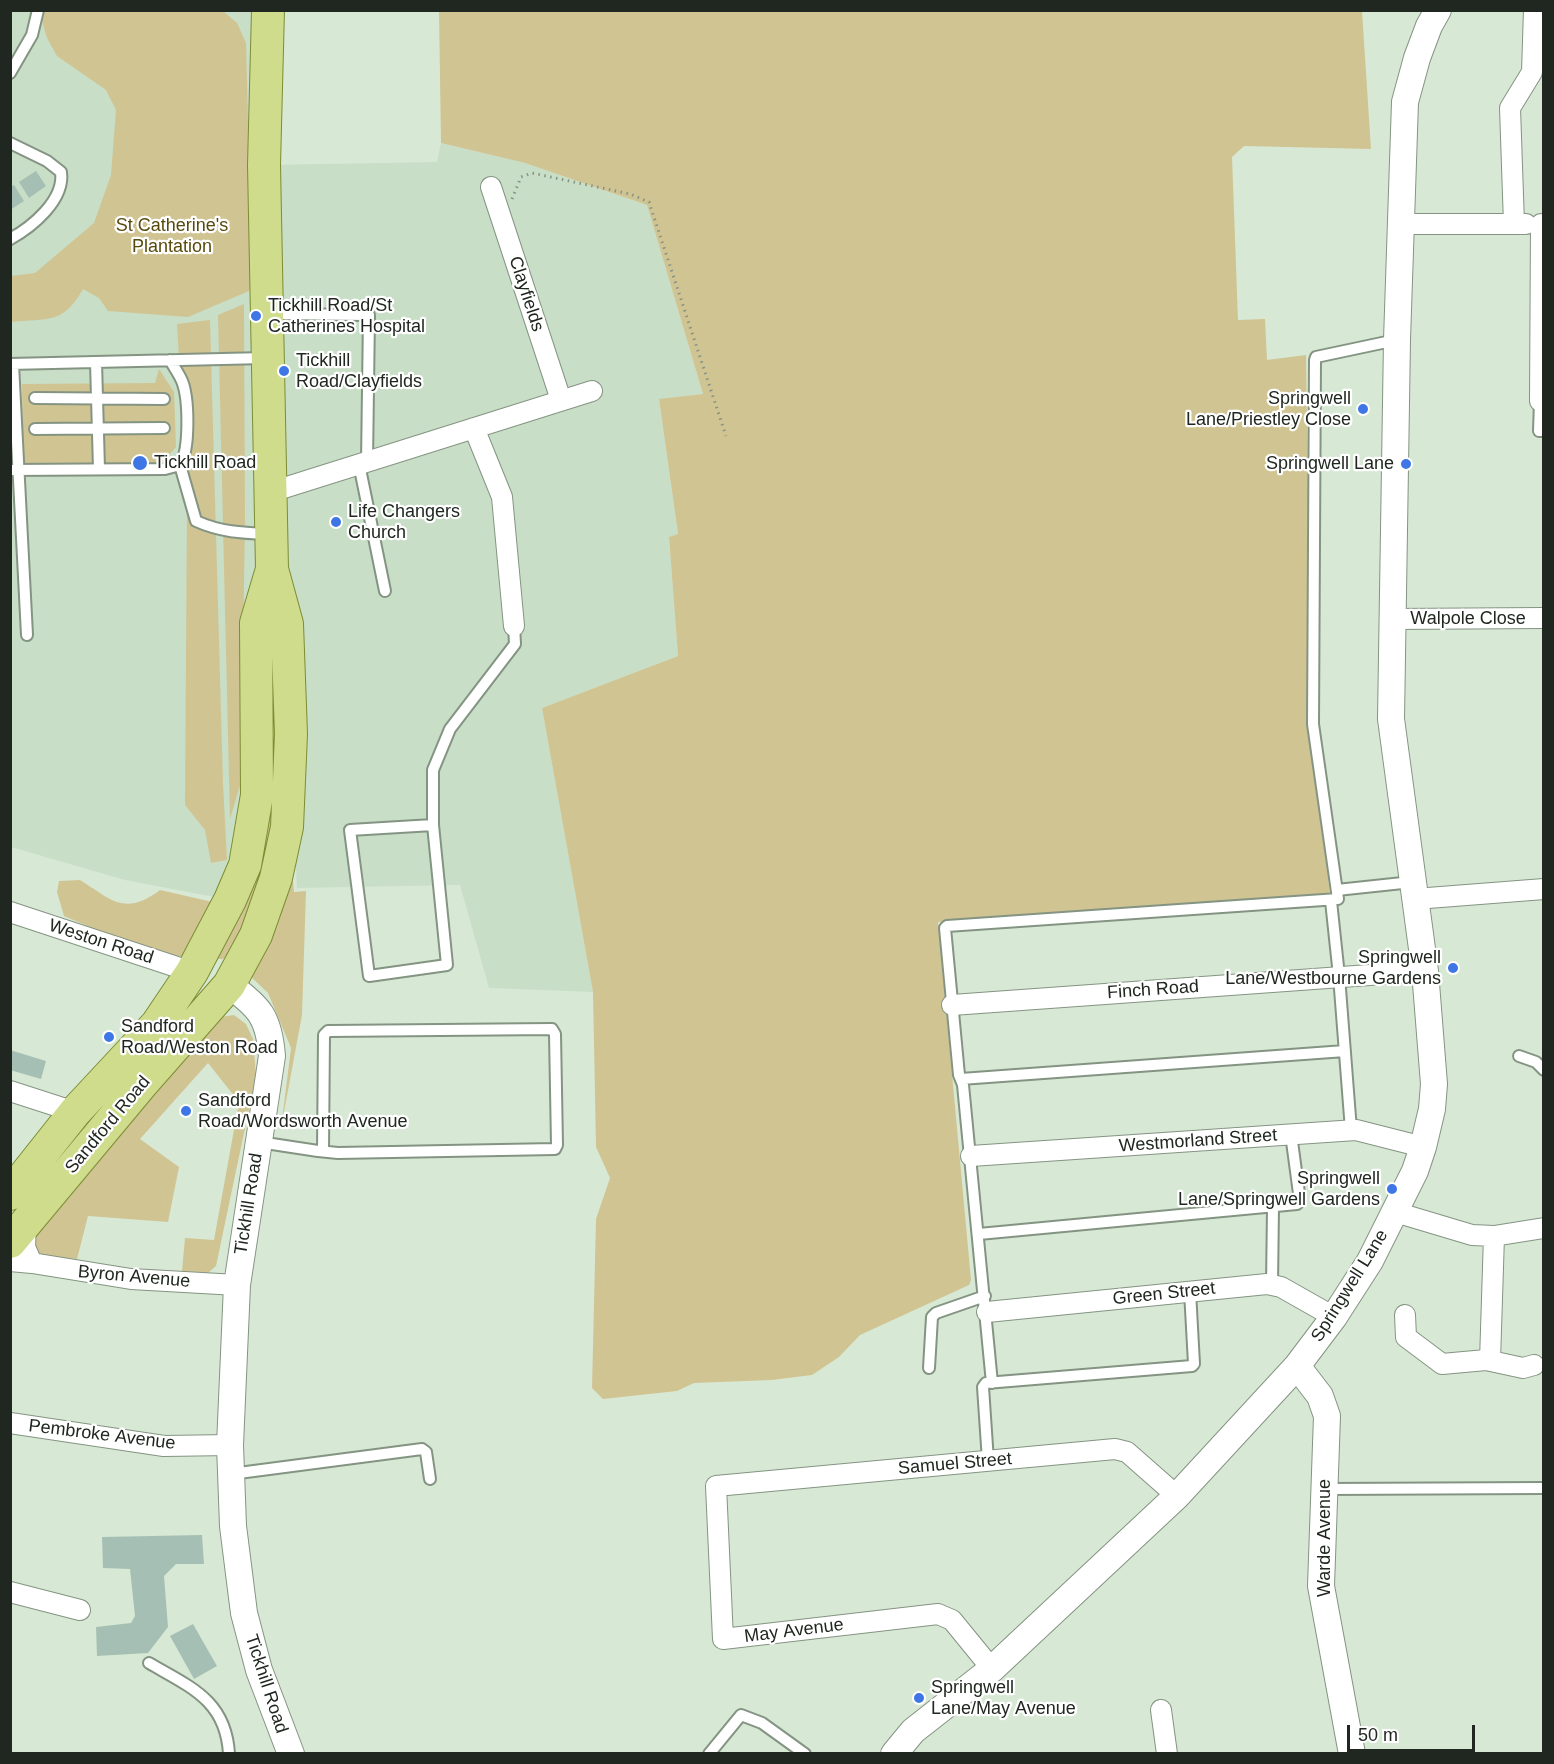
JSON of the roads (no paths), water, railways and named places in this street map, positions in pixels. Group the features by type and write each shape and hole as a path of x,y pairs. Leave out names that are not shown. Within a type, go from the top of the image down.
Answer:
{"main road":[{"path":"268,10 264,165 272,569 287,624 291,734 287,827 276,879 260,923 229,986 192,972 230,900 245,865 251,837 257,795 256,623 272,569"},
{"name":"Sandford Road","path":"10,1194 75,1112 157,1024 192,972"},
{"name":"Sandford Road","path":"23,1242 141,1085 229,986"}],"street":[{"name":"Springwell Lane","path":"894,1754 913,1731 992,1669 1177,1496 1297,1365 1334,1317 1370,1261 1395,1212 1423,1147 1432,1109 1434,1084 1425,971 1391,719 1392,619 1397,340 1405,102 1421,47 1438,10"},
{"path":"1514,224 1510,108 1522,86 1536,81 1532,72 1533,10"},
{"name":"Clayfields","path":"491,187 561,400"},
{"path":"1400,224 1542,224 1540,401"},
{"path":"271,492 592,391"},
{"path":"474,428 502,497 514,626"},
{"name":"Walpole Close","path":"1392,619 1544,618"},
{"path":"1413,891 1544,889"},
{"name":"Weston Road","path":"10,912 192,972"},
{"name":"Finch Road","path":"952,1005 1425,971"},
{"name":"Tickhill Road","path":"229,986 252,1002 265,1018 270,1037 271,1066 237,1285 230,1445 233,1526 244,1613 259,1670 291,1754"},
{"path":"10,1091 75,1112"},
{"name":"Westmorland Street","path":"971,1156 1351,1130 1380,1134 1423,1147"},
{"path":"1395,1212 1452,1232 1494,1236 1544,1228"},
{"path":"1490,1361 1494,1236"},
{"name":"Byron Avenue","path":"10,1261 23,1242 131,1279 237,1285"},
{"name":"Green Street","path":"986,1304 1272,1285 1281,1287 1334,1317"},
{"path":"1405,1315 1406,1337 1442,1364 1490,1361 1523,1368 1534,1365"},
{"name":"Warde Avenue","path":"1297,1365 1320,1396 1327,1416 1321,1586 1352,1754"},
{"name":"Pembroke Avenue","path":"10,1423 164,1446 230,1445"},
{"name":"Samuel Street","path":"716,1486 1115,1449 1127,1452 1177,1496"},
{"name":"May Avenue","path":"716,1486 723,1639 938,1614 952,1620 992,1669"},
{"path":"10,1592 80,1610"},
{"path":"1161,1710 1167,1754"}],"lane":[{"path":"10,73 32,35 38,10"},
{"path":"10,143 48,161 61,172 62,179 52,202 38,219 10,239"},
{"path":"267,314 369,315 363,463 385,591"},
{"path":"992,1383 971,1156 945,928 947,926 1338,900 1313,724 1315,360 1316,357 1397,340"},
{"path":"27,635 14,470 12,364 268,358"},
{"path":"14,470 165,469 180,465 184,460 186,444 186,397 182,381 170,360"},
{"path":"96,362 99,469"},
{"path":"35,398 164,399"},
{"path":"1540,401 1539,431 1544,432"},
{"path":"35,429 164,428"},
{"path":"180,465 196,521 230,532 272,534"},
{"path":"433,825 350,830 369,976 447,965 433,825 432,770 450,729 515,644 514,626"},
{"path":"1337,890 1413,891"},
{"path":"1331,901 1340,976 1351,1130"},
{"path":"258,1142 323,1152 555,1149 557,1145 555,1034 552,1029 328,1031 324,1035 323,1152"},
{"path":"961,1079 1345,1051"},
{"path":"1519,1056 1536,1062 1544,1070"},
{"path":"979,1234 1297,1204 1300,1201 1291,1134"},
{"path":"1272,1285 1273,1207"},
{"path":"988,1461 983,1387 992,1383 1192,1366 1194,1364 1190,1291"},
{"path":"929,1368 932,1317 936,1313 986,1304"},
{"path":"231,1474 422,1449 426,1452 430,1479"},
{"path":"1324,1489 1544,1488"},
{"path":"149,1663 205,1696 226,1728 229,1754"},
{"path":"709,1754 741,1715 762,1723 806,1754"}],"place":[{"name":"Tickhill Road/St Catherines Hospital","path":"256,316"},
{"name":"Tickhill Road/Clayfields","path":"284,371"},
{"name":"Springwell Lane/Priestley Close","path":"1363,409"},
{"name":"Tickhill Road","path":"140,463"},
{"name":"Springwell Lane","path":"1406,464"},
{"name":"Life Changers Church","path":"336,522"},
{"name":"Springwell Lane/Westbourne Gardens","path":"1453,968"},
{"name":"Sandford Road/Weston Road","path":"109,1037"},
{"name":"Sandford Road/Wordsworth Avenue","path":"186,1111"},
{"name":"Springwell Lane/Springwell Gardens","path":"1392,1189"},
{"name":"Springwell Lane/May Avenue","path":"919,1698"}],"park label":[{"name":"St Catherine's Plantation","path":"172,236"}]}
